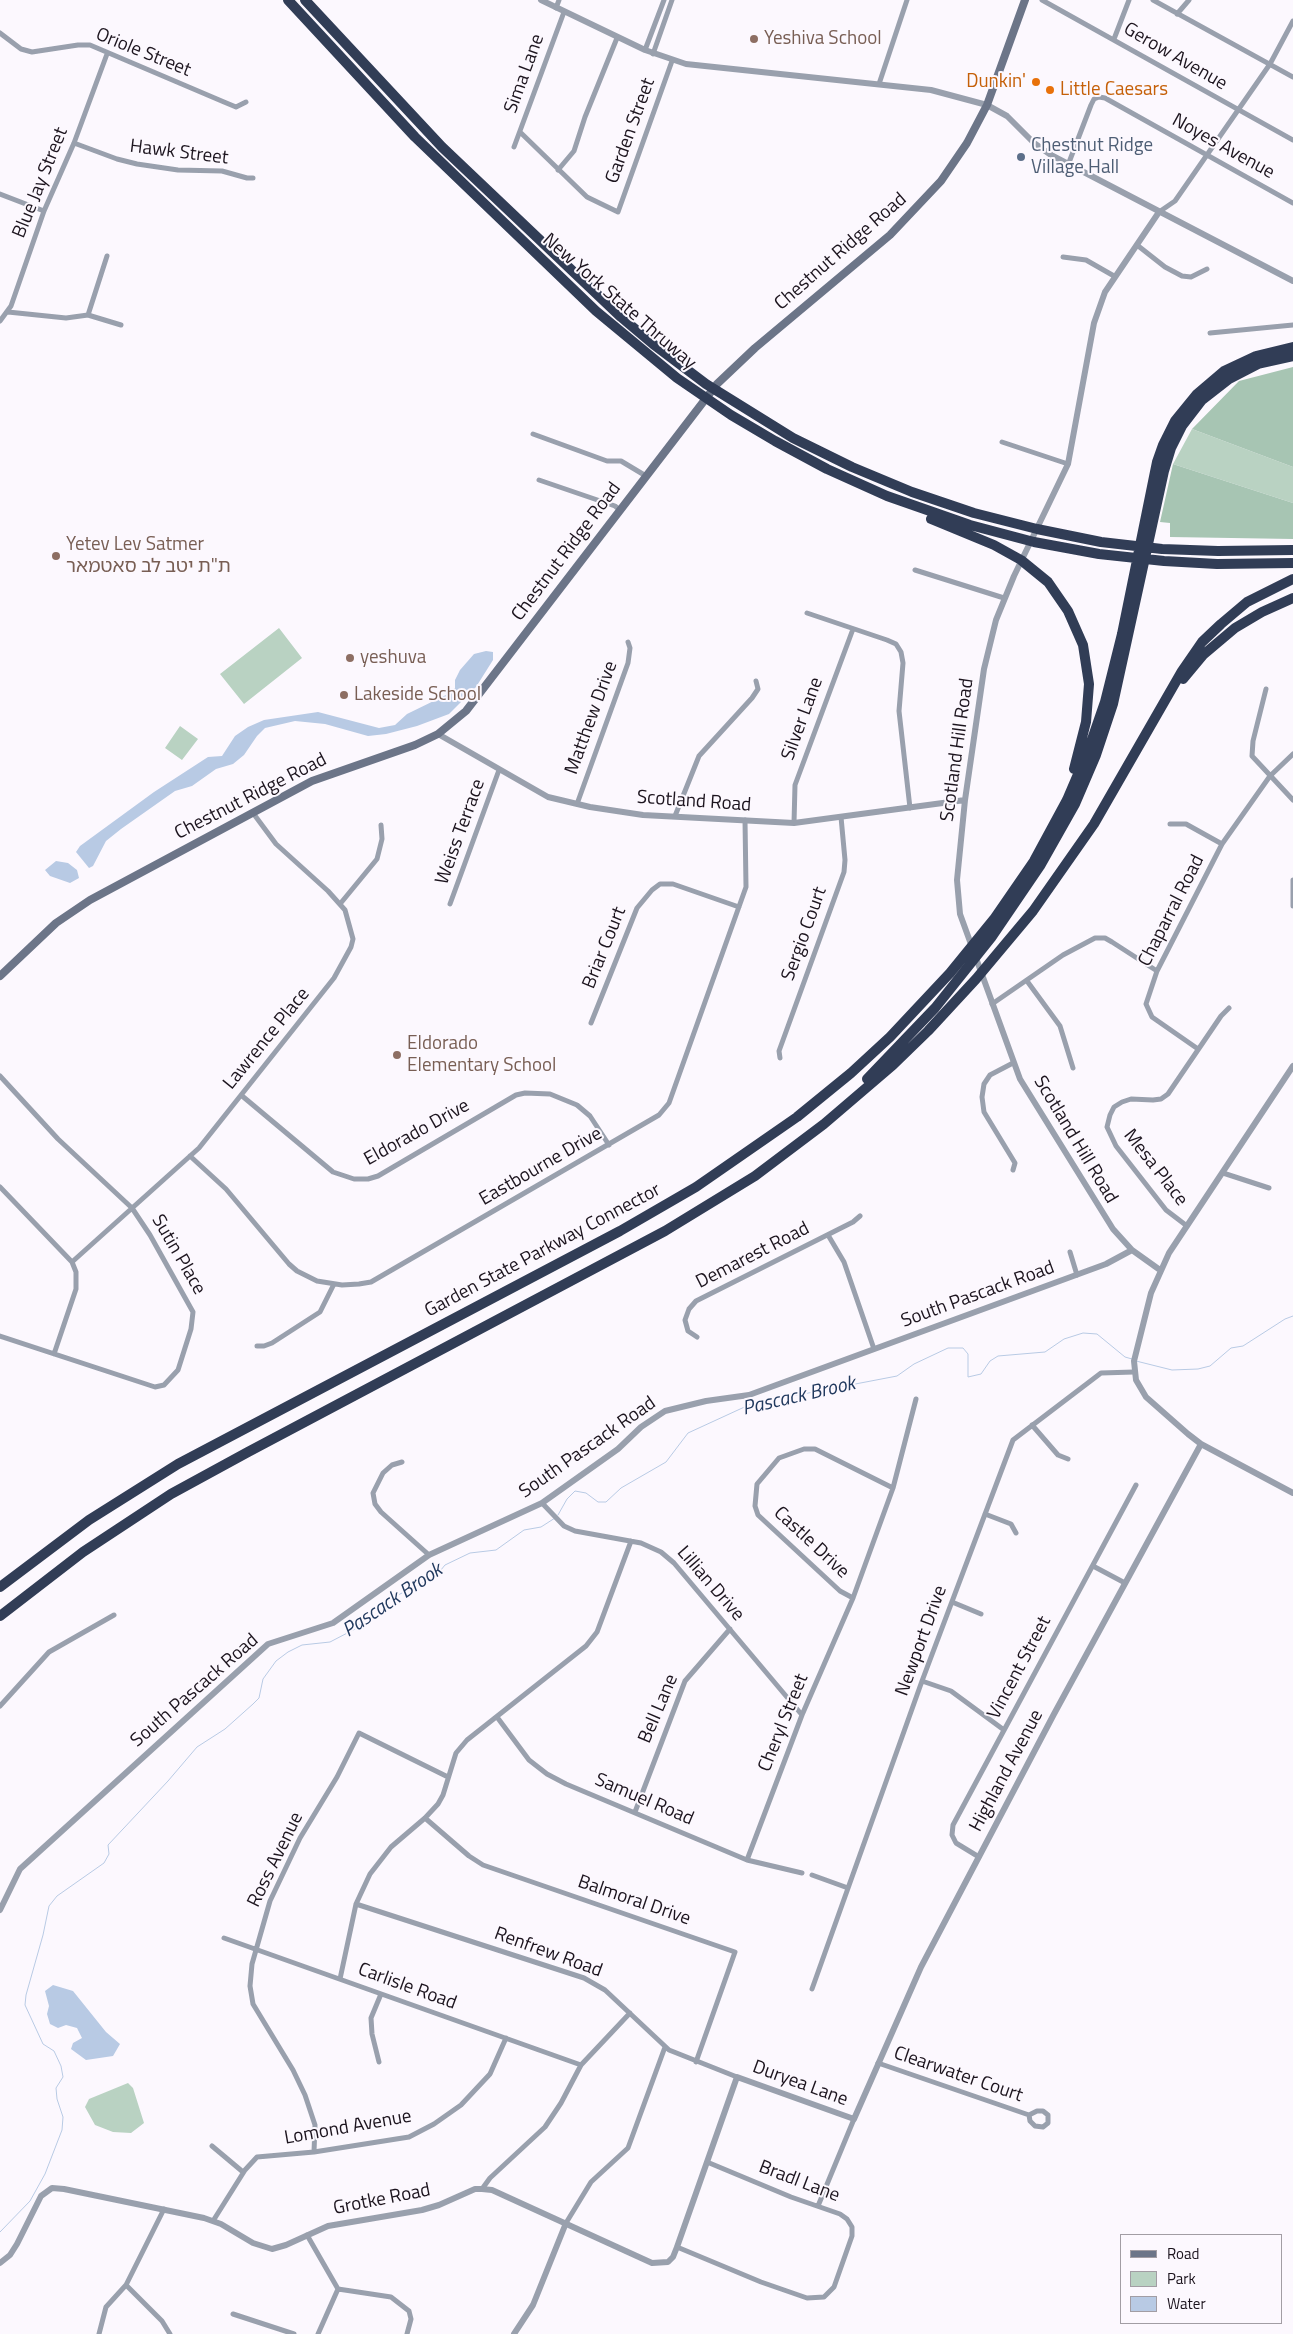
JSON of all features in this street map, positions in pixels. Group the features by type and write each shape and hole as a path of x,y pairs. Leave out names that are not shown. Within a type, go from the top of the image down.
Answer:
{"highway":[{"name":"New York State Thruway","path":"288,0 396,118 490,211 629,340 698,393 807,459 866,487 970,525 1078,550 1182,562 1293,563"},
{"name":"New York State Thruway","path":"305,0 405,109 498,202 621,317 670,358 706,384 775,427 845,464 919,495 995,519 1080,538 1143,547 1218,551 1293,550"},
{"path":"789,1151 875,1072 941,1001 991,938 1040,866 1075,804 1102,738 1122,670 1163,445 1175,421 1191,400 1210,382 1239,362 1264,353 1293,347"},
{"path":"1148,524 1171,448 1182,426 1197,406 1215,388 1243,370 1266,361 1293,356"},
{"path":"866,487 914,512 994,545 1021,560 1044,578 1056,592 1076,626 1085,650 1088,672 1089,696 1086,722 1070,782 1034,861"},
{"path":"789,1151 824,1124 892,1065 953,1005 1000,952 1044,897 1084,839 1186,664 1214,630 1254,598 1293,579"},
{"path":"1034,861 1067,800 1094,735 1137,580"},
{"path":"1155,718 1187,674 1209,650 1249,619 1293,598"},
{"name":"Garden State Parkway Connector","path":"0,1587 88,1520 178,1464 636,1222 747,1153 838,1084 902,1025 973,946 1034,861"},
{"name":"Garden State Parkway Connector","path":"0,1616 83,1552 179,1490 658,1236 726,1194 789,1151"}],"main road":[{"name":"Chestnut Ridge Road","path":"0,976 39,936 72,911 312,781 415,745 438,734 466,711 701,403 726,375 883,240 925,200 945,176 967,143 987,105 1025,0"}],"street":[{"path":"541,0 617,38 672,61 768,74 931,90 987,105 1007,116 1043,150 1068,165 1293,281"},
{"path":"556,8 559,0"},
{"path":"645,50 664,0"},
{"path":"653,54 672,0"},
{"path":"879,84 907,0"},
{"name":"Gerow Avenue","path":"1042,0 1293,140"},
{"path":"1114,39 1129,0"},
{"path":"1153,0 1293,77"},
{"path":"1177,14 1189,0"},
{"name":"Sima Lane","path":"514,147 564,12"},
{"path":"1159,212 1175,201 1270,64 1293,21"},
{"name":"Oriole Street","path":"0,33 21,49 32,52 90,45 107,54 236,107 246,102"},
{"path":"520,132 558,170 574,151 585,117 617,38"},
{"name":"Blue Jay Street","path":"0,320 8,312 44,211 74,142 107,54"},
{"name":"Garden Street","path":"558,170 587,197 618,212 672,61"},
{"name":"Noyes Avenue","path":"1068,165 1094,99 1099,97 1105,98 1293,203"},
{"name":"Hawk Street","path":"74,142 116,160 178,170 222,171 253,178"},
{"path":"0,194 44,211"},
{"name":"Scotland Hill Road","path":"1159,212 1105,292 1094,323 1068,464 1004,598 984,669 965,800 957,880 958,899 965,928 1013,1063 1025,1087 1095,1203 1113,1229 1132,1250 1160,1270"},
{"path":"1136,245 1165,267 1182,276 1191,277 1207,269"},
{"path":"88,315 107,256"},
{"path":"1063,258 1086,260 1114,276"},
{"path":"8,312 66,318 88,315 122,325"},
{"path":"1210,333 1293,325"},
{"path":"533,434 607,461 621,460 646,476"},
{"path":"1002,442 1068,464"},
{"path":"539,480 615,506 620,510"},
{"path":"914,570 1004,598"},
{"path":"807,613 887,640 896,644 901,652 904,663 899,711 910,808"},
{"name":"Silver Lane","path":"794,823 795,785 852,628"},
{"name":"Matthew Drive","path":"577,804 628,663 630,648 628,642"},
{"path":"675,816 699,756 752,698 758,688 756,681"},
{"path":"1266,689 1251,748 1252,756 1293,800"},
{"name":"Scotland Road","path":"438,734 548,797 643,815 794,823 965,800"},
{"name":"Chaparral Road","path":"1198,1049 1152,1017 1146,1004 1157,971 1222,844 1270,776 1291,756"},
{"name":"Weiss Terrace","path":"450,904 500,770"},
{"name":"Lawrence Place","path":"72,1262 190,1156 334,978 346,958 353,939 348,919 340,904 276,844 253,812"},
{"name":"Sergio Court","path":"780,1058 779,1051 844,872 845,860 841,817"},
{"name":"Eastbourne Drive","path":"190,1156 226,1189 289,1264 298,1271 317,1281 334,1284 359,1284 372,1282 659,1115 669,1103 746,887 745,820"},
{"path":"1170,824 1186,824 1222,844"},
{"path":"340,904 377,859 382,839 381,825"},
{"path":"1293,880 1293,906"},
{"name":"Briar Court","path":"592,1023 637,908 652,890 660,884 673,884 739,907"},
{"path":"992,1004 1078,946 1095,938 1105,938 1157,971"},
{"path":"1027,981 1060,1026 1074,1068"},
{"name":"Mesa Place","path":"1187,1226 1166,1210 1116,1146 1107,1127 1114,1107 1122,1102 1152,1100 1168,1094 1221,1016 1229,1008"},
{"path":"1013,1063 990,1076 984,1084 982,1097 984,1112 1015,1163 1013,1170"},
{"path":"1293,1066 1160,1270 1151,1293 1136,1350 1134,1370 1139,1388 1146,1397 1201,1444 1293,1493"},
{"name":"Sutin Place","path":"0,1076 2,1083 58,1139 132,1208 150,1235 193,1312 191,1329 178,1370 164,1385 155,1388 0,1336"},
{"name":"Eldorado Drive","path":"241,1095 334,1172 354,1179 368,1179 378,1176 516,1094 550,1094 577,1105 590,1116 609,1145"},
{"path":"1223,1173 1268,1188"},
{"path":"0,1187 72,1262 77,1280 76,1289 54,1354"},
{"name":"Demarest Road","path":"697,1336 688,1331 685,1320 689,1309 696,1301 828,1235 853,1222 860,1216"},
{"path":"828,1235 844,1262 874,1349"},
{"name":"South Pascack Road","path":"0,1910 8,1891 26,1864 268,1644 333,1623 429,1555 542,1503 618,1449 641,1427 665,1411 706,1401 749,1394 1077,1275 1106,1264 1132,1250"},
{"path":"1070,1252 1077,1275"},
{"path":"257,1346 272,1343 320,1312 334,1284"},
{"name":"Newport Drive","path":"812,1989 922,1681 1013,1440 1101,1373 1134,1370"},
{"name":"Cheryl Street","path":"747,1860 802,1715 853,1598 893,1488 916,1399"},
{"path":"1032,1425 1058,1455 1068,1459"},
{"name":"Highland Avenue","path":"854,2119 921,1967 1201,1444"},
{"name":"Castle Drive","path":"853,1598 840,1591 758,1515 755,1506 757,1484 779,1458 804,1449 815,1449 893,1488"},
{"path":"402,1462 392,1465 383,1473 373,1493 375,1504 381,1512 429,1555"},
{"name":"Vincent Street","path":"979,1857 956,1843 952,1834 953,1825 1136,1485"},
{"name":"Lillian Drive","path":"542,1503 558,1521 575,1531 641,1543 661,1552 674,1563 802,1715"},
{"path":"985,1514 1011,1524 1016,1533"},
{"path":"340,1979 356,1904 370,1874 391,1847 425,1818 443,1795 456,1753 467,1740 586,1646 597,1632 630,1541"},
{"path":"1093,1566 1125,1583"},
{"path":"952,1602 981,1614"},
{"path":"0,1706 49,1652 114,1615"},
{"name":"Bell Lane","path":"635,1812 685,1680 730,1630"},
{"path":"922,1681 951,1691 1004,1730"},
{"name":"Samuel Road","path":"497,1717 529,1760 547,1774 566,1784 747,1860 802,1873"},
{"name":"Ross Avenue","path":"314,2152 315,2125 306,2095 253,2004 250,1986 252,1964 270,1901 281,1876 359,1733 448,1777"},
{"name":"Balmoral Drive","path":"425,1818 469,1856 483,1865 735,1952 696,2062"},
{"path":"812,1875 848,1888"},
{"name":"Renfrew Road","path":"356,1904 584,1978 605,1990 665,2047 696,2062 737,2077"},
{"name":"Carlisle Road","path":"224,1938 580,2065"},
{"path":"379,2062 372,2034 371,2018 381,1994"},
{"path":"482,2189 490,2178 545,2127 561,2103 580,2065 630,2013"},
{"name":"Lomond Avenue","path":"213,2221 243,2172 257,2157 314,2152 409,2137 434,2124 460,2105 490,2074 506,2038"},
{"path":"514,2334 530,2310 566,2223 591,2182 628,2148 665,2047"},
{"name":"Clearwater Court","path":"878,2063 1029,2115"},
{"path":"482,2189 492,2190 652,2263 668,2262 673,2257 677,2247 737,2077"},
{"name":"Duryea Lane","path":"737,2077 854,2119"},
{"path":"818,2206 854,2119"},
{"path":"212,2146 243,2172"},
{"name":"Bradl Lane","path":"677,2247 761,2282 807,2298 824,2297 834,2287 852,2236 852,2227 847,2219 840,2214 708,2162"},
{"name":"Grotke Road","path":"0,2264 10,2255 17,2244 41,2196 52,2188 164,2209 213,2221 253,2243 269,2249 281,2247 328,2226 422,2210 439,2205 475,2189 482,2189"},
{"path":"99,2334 106,2306 126,2285 164,2209"},
{"path":"308,2235 338,2289"},
{"path":"126,2285 162,2321 170,2334"},
{"path":"318,2334 338,2289"},
{"path":"338,2289 391,2297 409,2311 412,2319 407,2334"},
{"path":"233,2314 294,2334"}],"green space":[{"path":"1293,367 1293,467 1192,429 1239,381"},
{"path":"1192,429 1293,467 1293,503 1173,464"},
{"path":"1173,464 1293,503 1293,539 1170,537 1170,523 1160,522"},
{"path":"279,628 302,658 244,704 220,674"},
{"path":"180,726 198,739 182,760 165,748"},
{"path":"128,2083 133,2088 144,2123 131,2133 113,2132 95,2125 85,2107 89,2099"}],"water":[{"path":"486,651 493,652 493,660 476,687 449,714 417,726 386,734 368,736 325,724 295,721 265,728 244,755 233,764 216,769 192,786 175,791 106,841 93,866 89,868 76,852 80,846 154,792 208,757 222,756 235,736 248,727 264,720 318,712 379,728 395,725 407,714 448,694 455,688 455,680 460,670 474,654"},
{"path":"56,861 68,863 77,870 79,878 70,883 50,876 45,870"},
{"path":"53,1985 73,1991 106,2032 120,2044 113,2056 86,2060 71,2049 73,2043 82,2038 77,2028 66,2025 58,2028 50,2024 47,2014 49,2006 45,1991"}],"waterway":[{"name":"Pascack Brook","path":"1136,1361 1172,1370 1198,1369 1210,1366 1231,1348 1243,1346 1285,1319 1293,1316"},
{"name":"Pascack Brook","path":"558,1515 567,1499 575,1491 586,1493 598,1502 606,1502 621,1488 666,1462 688,1433 751,1404 897,1376 914,1364 948,1348 963,1348 968,1354 968,1377 981,1374 990,1361 998,1356 1045,1352 1064,1339 1083,1333 1097,1334 1125,1357 1132,1359"},
{"name":"Pascack Brook","path":"0,2232 30,2201 45,2174 62,2130 63,2117 57,2099 56,2088 63,2077 61,2066 54,2051 43,2044 25,2005 49,1906 57,1896 104,1863 109,1854 108,1845 197,1747 225,1729 259,1698 263,1679 276,1661 302,1645 330,1642 355,1629 374,1610 390,1599 436,1576 445,1565 470,1553 496,1550 524,1530 541,1527 555,1518"}],"place":[{"name":"Yeshiva School","path":"754,39"},
{"name":"Dunkin'","path":"1036,82"},
{"name":"Little Caesars","path":"1050,90"},
{"name":"Chestnut Ridge Village Hall","path":"1021,157"},
{"name":"Yetev Lev Satmer ת\"ת יטב לב סאטמאר","path":"56,556"},
{"name":"yeshuva","path":"350,658"},
{"name":"Lakeside School","path":"344,695"},
{"name":"Eldorado Elementary School","path":"397,1055"}]}
